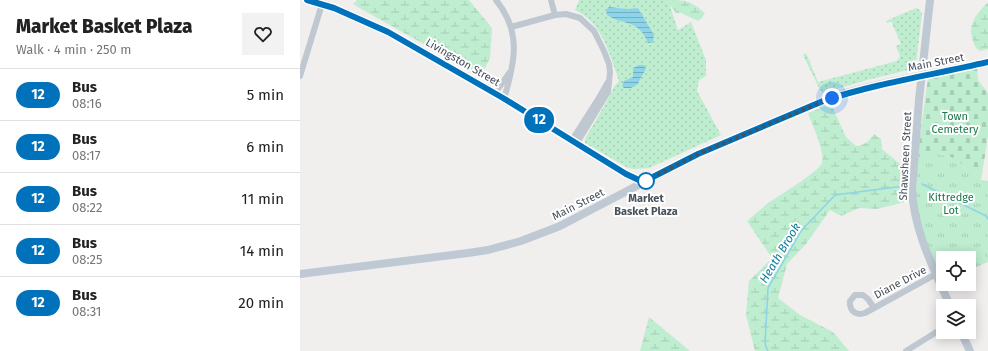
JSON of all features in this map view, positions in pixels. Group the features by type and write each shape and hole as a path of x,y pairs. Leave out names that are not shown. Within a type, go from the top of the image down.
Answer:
{"main road":[{"name":"Livingston Street","path":"307,0 334,8 384,29 504,99 626,174 643,182"},
{"name":"Shawsheen Street","path":"930,0 914,162 913,202 921,237 936,274"},
{"name":"Main Street","path":"300,274 447,256 488,250 508,245 560,226 698,154 820,102 860,90 988,62"},
{"path":"964,339 970,351"}],"street":[{"path":"496,0 503,10 511,27 515,50 504,99"},
{"path":"550,0 555,15"},
{"path":"300,76 322,4"},
{"path":"511,27 555,15 566,14 580,18 594,31 604,51 609,64 610,72 608,81 575,142"},
{"path":"495,94 511,71"},
{"name":"Diane Drive","path":"874,308 936,274"},
{"path":"906,351 936,332"}],"green space":[{"path":"357,0 469,0 492,28 490,58 481,76 353,4"},
{"path":"579,0 668,0 678,30 691,22 706,60 706,76 699,80 697,91 721,135 649,168 635,169 628,168 585,143 585,139 614,87 619,81 604,40 592,22 575,10"},
{"path":"666,0 678,0 691,3 705,13 698,21 681,13 676,13"},
{"path":"988,2 988,49 980,51 974,44 971,27 975,18"},
{"path":"916,8 920,10 922,14 916,63 913,67 908,70 823,93 820,90 803,55 806,53 818,82 897,61 900,56 896,46 901,44 891,21 887,23 886,21"},
{"name":"Town Cemetery","path":"977,67 978,80 988,93 988,137 981,180 954,158 918,151 928,78"},
{"path":"831,104 846,137 856,146 862,145 874,134 881,139 882,149 906,169 905,202 877,209 859,208 841,216 830,210 806,244 787,264 778,298 800,315 833,332 849,351 755,351 746,315 749,281 772,258 747,221 768,203 814,172 822,163 822,151 808,113"},
{"name":"Kittredge Lot","path":"916,150 954,158 981,180 988,181 988,262 976,267 976,251 936,251 936,265 918,232 912,186"},
{"path":"649,317 690,351 640,351"}],"water":[{"path":"609,7 627,9 638,8 654,35 653,42 648,43 644,35 635,26 607,15 606,10"},
{"path":"639,65 644,65 646,69 638,84 631,88 624,88 622,86 624,81 633,77 633,68"}],"waterway":[{"name":"Heath Brook","path":"922,184 986,216 988,219"},
{"name":"Heath Brook","path":"768,351 765,344 768,288 801,231 835,195 904,186"}],"bus line":[{"name":"12","path":"307,0 334,8 380,27 503,98 596,154 626,174 643,182 698,154 842,94 913,77 988,62"}],"place":[{"name":"Market Basket Plaza","path":"646,181"}],"route":[{"path":"646,181 698,154 832,98"}]}
